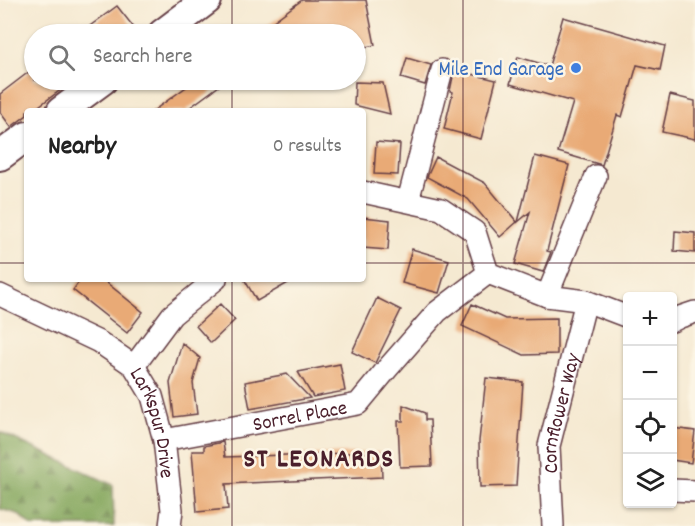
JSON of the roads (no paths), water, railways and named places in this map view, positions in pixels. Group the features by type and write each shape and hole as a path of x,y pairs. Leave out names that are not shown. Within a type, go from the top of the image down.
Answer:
{"street":[{"path":"175,24 207,0"},
{"path":"408,201 442,70"},
{"path":"65,108 89,90"},
{"path":"0,156 24,138"},
{"path":"547,296 596,176"},
{"path":"366,193 441,208 476,232 488,273 547,296 586,302 623,315"},
{"name":"Sorrel Place","path":"164,440 358,404 438,312 488,273"},
{"path":"134,366 172,315 212,282"},
{"name":"Larkspur Drive","path":"0,295 99,342 134,366 152,396 164,440 172,510 170,526"},
{"name":"Cornflower Way","path":"553,526 549,446 586,302"},
{"path":"677,318 695,312"},
{"path":"677,490 695,491"}],"place":[{"name":"Mile End Garage","path":"576,68"}],"district":[{"name":"ST LEONARDS","path":"319,457"}]}
